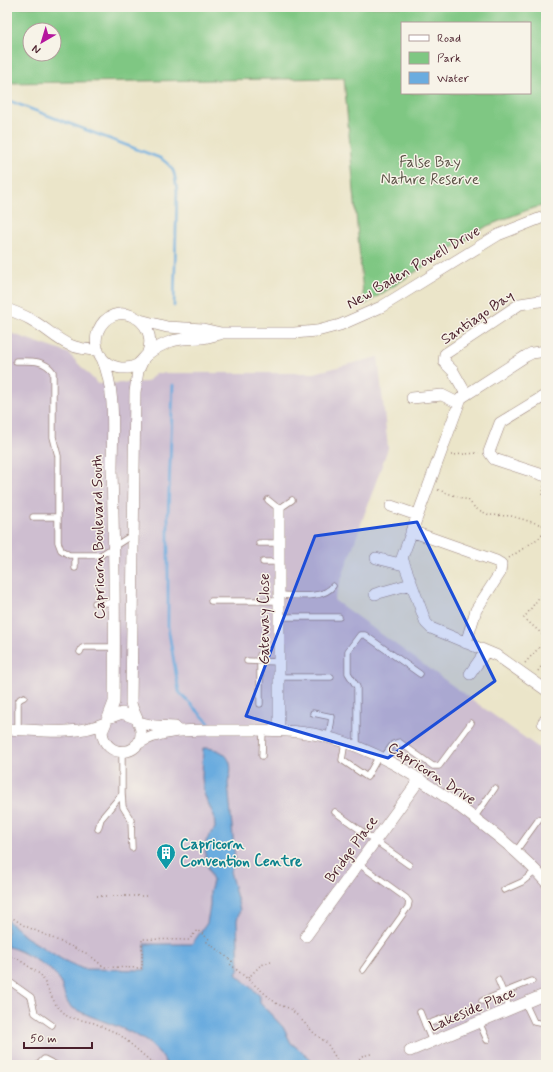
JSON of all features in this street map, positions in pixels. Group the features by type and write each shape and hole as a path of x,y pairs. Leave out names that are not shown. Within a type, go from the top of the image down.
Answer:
{"street":[{"name":"New Baden Powell Drive","path":"140,320 167,328 203,329 221,333 294,333 317,331 340,325 381,307 498,235 546,216"},
{"name":"Santiago Bay","path":"466,394 453,371 444,362 445,354 520,304 531,301 546,300"},
{"path":"7,309 30,319 58,340 80,349 99,353 111,365 125,368 138,364 145,357"},
{"path":"69,730 87,734 104,742 110,748 122,752 132,749 136,745 141,734 130,703 132,535 135,392 138,371 145,357 150,340 149,332 140,320 128,314 114,316 102,324 97,336 99,353"},
{"name":"New Baden Powell Drive","path":"145,357 174,341 203,338 221,333"},
{"path":"546,351 526,356 466,394 458,403 403,552 404,566 426,623 437,631 498,656 546,690"},
{"name":"Capricorn Boulevard South","path":"99,353 108,373 111,401 114,702 106,720"},
{"path":"546,394 500,423 489,452 494,459 546,476"},
{"path":"412,398 442,395 458,403"},
{"path":"391,506 417,515"},
{"name":"Gateway Close","path":"279,509 279,730"},
{"path":"411,531 496,560 501,564 500,573 476,610 466,643"},
{"path":"376,558 404,566"},
{"path":"375,594 411,584"},
{"path":"470,674 486,651"},
{"path":"7,729 69,730 88,728 122,713 137,720"},
{"path":"104,742 102,732 106,720"},
{"name":"Capricorn Drive","path":"137,720 155,726 208,730"},
{"name":"Capricorn Drive","path":"136,745 147,738 167,732 208,730 279,730 329,737 357,746 381,756 420,779 516,851 546,882"},
{"name":"Bridge Place","path":"306,936 420,779"},
{"name":"Lakeside Place","path":"410,1051 546,994"}],"lane":[{"path":"16,361 39,361 48,366 53,372 53,437 58,456 58,542 63,552 75,555 101,555 132,535"},
{"path":"268,500 279,509 292,500"},
{"path":"33,517 58,517"},
{"path":"259,543 279,543"},
{"path":"75,555 75,568"},
{"path":"263,562 279,562"},
{"path":"211,601 251,599 261,603 279,598 325,593 333,586"},
{"path":"95,603 114,603"},
{"path":"279,617 339,617"},
{"path":"357,746 357,687 348,673 348,651 360,635 365,635 420,674"},
{"path":"80,652 82,648 85,647 114,647"},
{"path":"260,655 260,704"},
{"path":"247,661 279,662"},
{"path":"279,677 331,677"},
{"path":"18,730 18,702 20,698 24,697"},
{"path":"313,713 332,717 329,737"},
{"path":"345,742 342,760 367,777 381,756 393,744 399,742 433,766 439,766 471,723"},
{"path":"262,756 263,730"},
{"path":"122,752 123,807 131,820 132,848"},
{"path":"474,818 495,788"},
{"path":"98,829 101,819 122,794"},
{"path":"335,812 409,865"},
{"path":"516,851 539,819"},
{"path":"359,864 406,898 409,902 408,907 363,970"},
{"path":"504,890 522,882 536,870"},
{"path":"7,980 30,997 35,1013 52,1026"},
{"path":"498,980 510,1009"},
{"path":"482,1001 532,981"},
{"path":"525,1003 534,1022 539,1023"},
{"path":"420,1012 432,1042"},
{"path":"425,1025 446,1016"},
{"path":"479,1022 487,1040"},
{"path":"38,1065 44,1059 56,1065"}],"path":[{"path":"439,456 489,452"},
{"path":"546,476 543,495 546,504"},
{"path":"427,486 468,500 475,508 489,515 510,516 546,526"},
{"path":"501,564 546,533"},
{"path":"541,535 546,541"},
{"path":"519,671 544,642 542,634 524,618 546,588"},
{"path":"532,680 546,660"},
{"path":"97,896 148,896"},
{"path":"7,914 23,924 88,954 104,967 142,968 142,940 189,940 197,930 209,939 207,942 232,961 230,964 277,1004 291,1009 302,1018 315,1034 326,1043 340,1065"},
{"path":"7,955 18,959 41,975 56,1006 68,1018 94,1023 119,1034 155,1065"},
{"path":"248,978 261,965 271,962"},
{"path":"354,1065 362,1056 371,1054"}],"highlighted area":[{"path":"417,522 495,681 388,758 246,716 315,536"}],"shaded area":[{"path":"7,332 68,353 98,384 147,382 156,373 314,373 378,357 388,448 334,600 546,753 546,1065 7,1065"}],"green space":[{"name":"False Bay Nature Reserve","path":"7,7 546,7 546,205 530,209 487,226 364,305 344,78 7,83"}],"water":[{"path":"203,748 218,750 223,753 230,762 231,768 228,783 235,859 233,867 230,871 240,910 237,920 239,969 236,974 260,996 260,1003 283,1027 291,1043 310,1058 313,1065 167,1065 159,1053 137,1036 71,1007 66,1000 59,980 54,972 26,954 7,947 7,920 26,937 63,960 83,969 145,970 145,944 192,944 207,923 210,905 210,892 213,881 205,858 206,841 215,828 214,816 204,794 202,778"}],"waterway":[{"path":"7,100 160,158 169,165 174,172 177,192 174,306"},
{"path":"173,385 168,516 168,627 179,692 209,723"}],"place":[{"name":"Capricorn Convention Centre","path":"166,870"}]}
